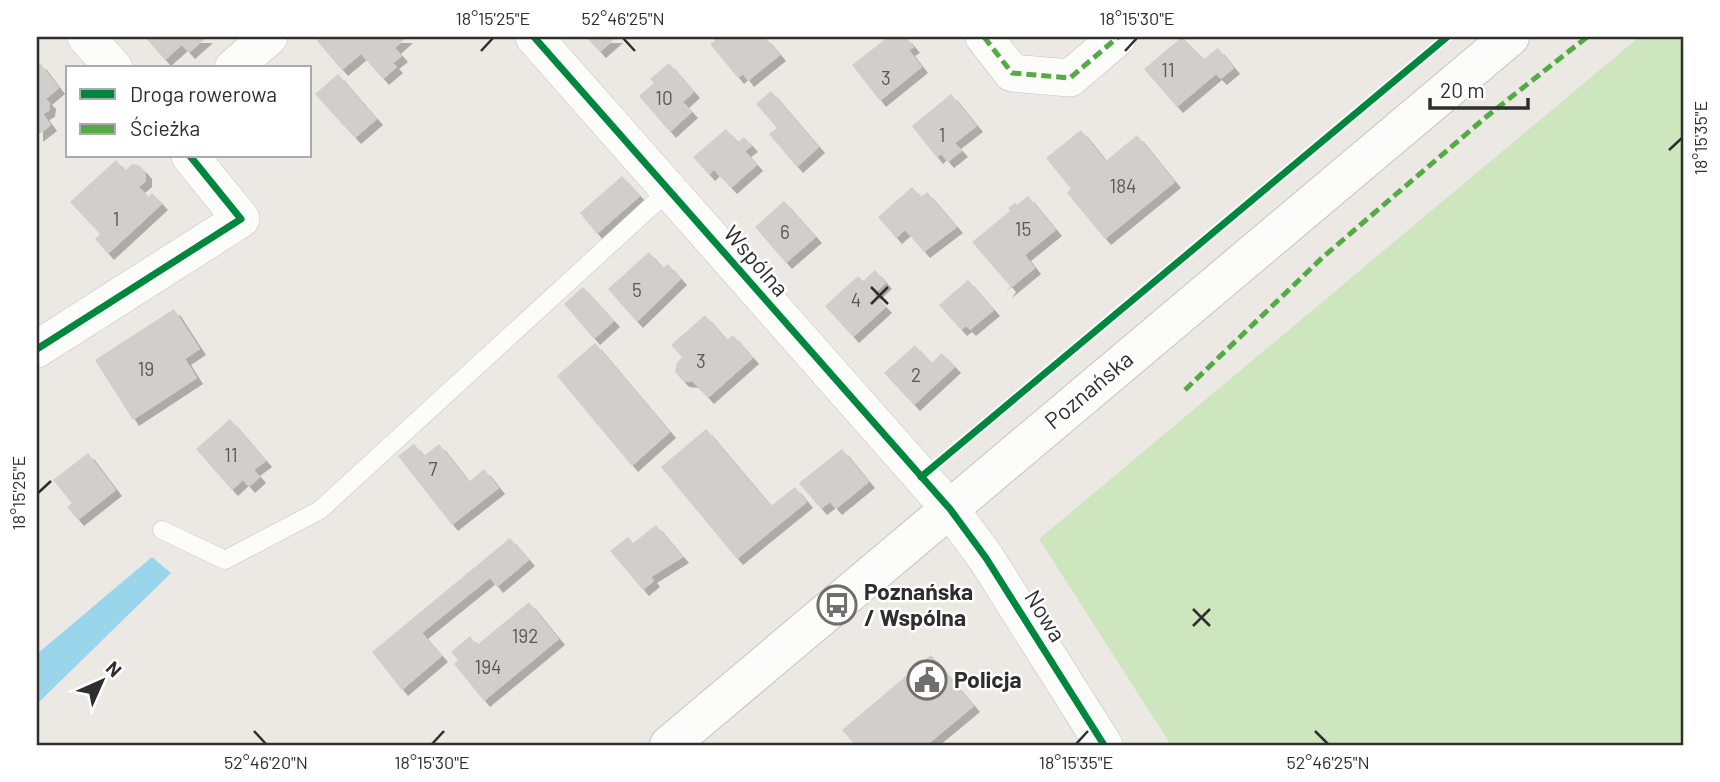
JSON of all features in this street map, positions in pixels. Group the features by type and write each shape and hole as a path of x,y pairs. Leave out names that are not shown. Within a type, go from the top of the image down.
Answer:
{"main road":[{"name":"Poznańska","path":"669,745 1510,37"}],"street":[{"path":"86,37 112,66"},
{"path":"235,66 269,37"},
{"name":"Wspólna","path":"534,37 950,509"},
{"path":"984,37 1012,73 1070,78 1118,37"},
{"path":"37,349 241,219 192,158"},
{"name":"Nowa","path":"950,509 986,558 1104,745"}],"lane":[{"path":"162,530 225,560 320,510 669,190"}],"green space":[{"path":"1639,37 1683,37 1683,745 1171,745 1039,539"}],"water":[{"path":"152,557 171,573 37,704 37,654"}],"building":[{"path":"145,37 207,37 189,53 182,45 165,60"},
{"path":"321,37 407,37 395,48 402,56 393,63 397,67 383,79 361,54 342,70 317,41"},
{"path":"586,37 617,37 600,52"},
{"path":"712,37 765,37 780,55 748,81 743,74 738,78 710,44 715,41"},
{"path":"888,37 906,37 914,47 909,50 922,67 880,101 852,65"},
{"path":"1182,37 1204,59 1218,48 1234,68 1221,79 1216,74 1177,107 1144,69"},
{"path":"40,63 59,88 46,99 50,103 49,111 43,114 51,125 37,136 37,66"},
{"path":"669,63 694,92 683,102 692,112 670,132 639,96 654,83 650,79"},
{"path":"338,74 377,119 355,138 315,94"},
{"path":"771,91 819,147 797,167 769,134 777,128 756,104"},
{"path":"951,94 977,126 955,143 962,151 948,162 941,154 937,158 912,126"},
{"path":"726,129 738,142 744,137 752,146 745,151 757,165 731,188 714,170 709,175 693,157"},
{"path":"1081,130 1106,161 1137,135 1175,182 1105,239 1067,193 1071,189 1046,158"},
{"path":"116,160 125,171 132,164 139,165 146,173 146,181 139,187 148,197 152,193 162,204 108,254 95,239 100,234 70,202"},
{"path":"622,176 640,196 597,234 580,213"},
{"path":"912,187 921,197 927,192 957,227 924,252 905,230 896,238 878,217"},
{"path":"1028,196 1056,230 1025,255 1035,268 1006,292 1010,286 972,242 1010,211 1008,208"},
{"path":"784,201 816,237 786,263 755,227"},
{"path":"649,252 663,268 668,264 681,279 637,322 608,289"},
{"path":"875,270 886,283 874,294 886,307 853,337 825,306 858,276 863,281"},
{"path":"968,280 994,310 970,330 966,326 961,330 939,305"},
{"path":"583,287 614,321 594,339 564,304"},
{"path":"174,309 200,349 185,359 197,378 133,420 95,360"},
{"path":"705,315 727,340 733,335 753,358 708,398 693,382 683,381 675,372 682,357 671,345"},
{"path":"595,343 670,432 632,466 557,376"},
{"path":"915,345 932,363 942,353 955,367 914,405 884,373"},
{"path":"230,419 266,461 254,470 260,477 249,487 243,480 232,490 196,449"},
{"path":"706,429 771,506 795,487 807,502 737,559 661,467"},
{"path":"414,444 424,456 439,444 469,482 484,469 499,488 452,525 398,456"},
{"path":"842,449 869,482 836,509 830,502 821,509 799,483"},
{"path":"88,453 116,490 78,520 67,507 72,503 53,480"},
{"path":"656,525 683,557 651,577 654,581 643,590 610,551 628,537 633,543"},
{"path":"510,538 529,560 497,587 490,578 422,633 442,656 402,690 372,652"},
{"path":"529,602 559,639 484,701 454,664 458,660 451,652 470,636 477,645"},
{"name":"Policja","path":"931,655 974,706 927,745 874,745 871,742 867,745 855,745 842,730"}],"marked path":[{"path":"984,37 1012,73 1070,78 1118,37"},
{"path":"1185,390 1323,257 1486,117 1587,37"}],"cycle path":[{"path":"534,37 950,509 986,558 1104,745"},
{"path":"921,477 1447,37"},
{"path":"37,349 241,219 192,158"}],"place":[{"name":"Poznańska / Wspólna","path":"837,605"},
{"name":"Policja","path":"927,680"}]}
